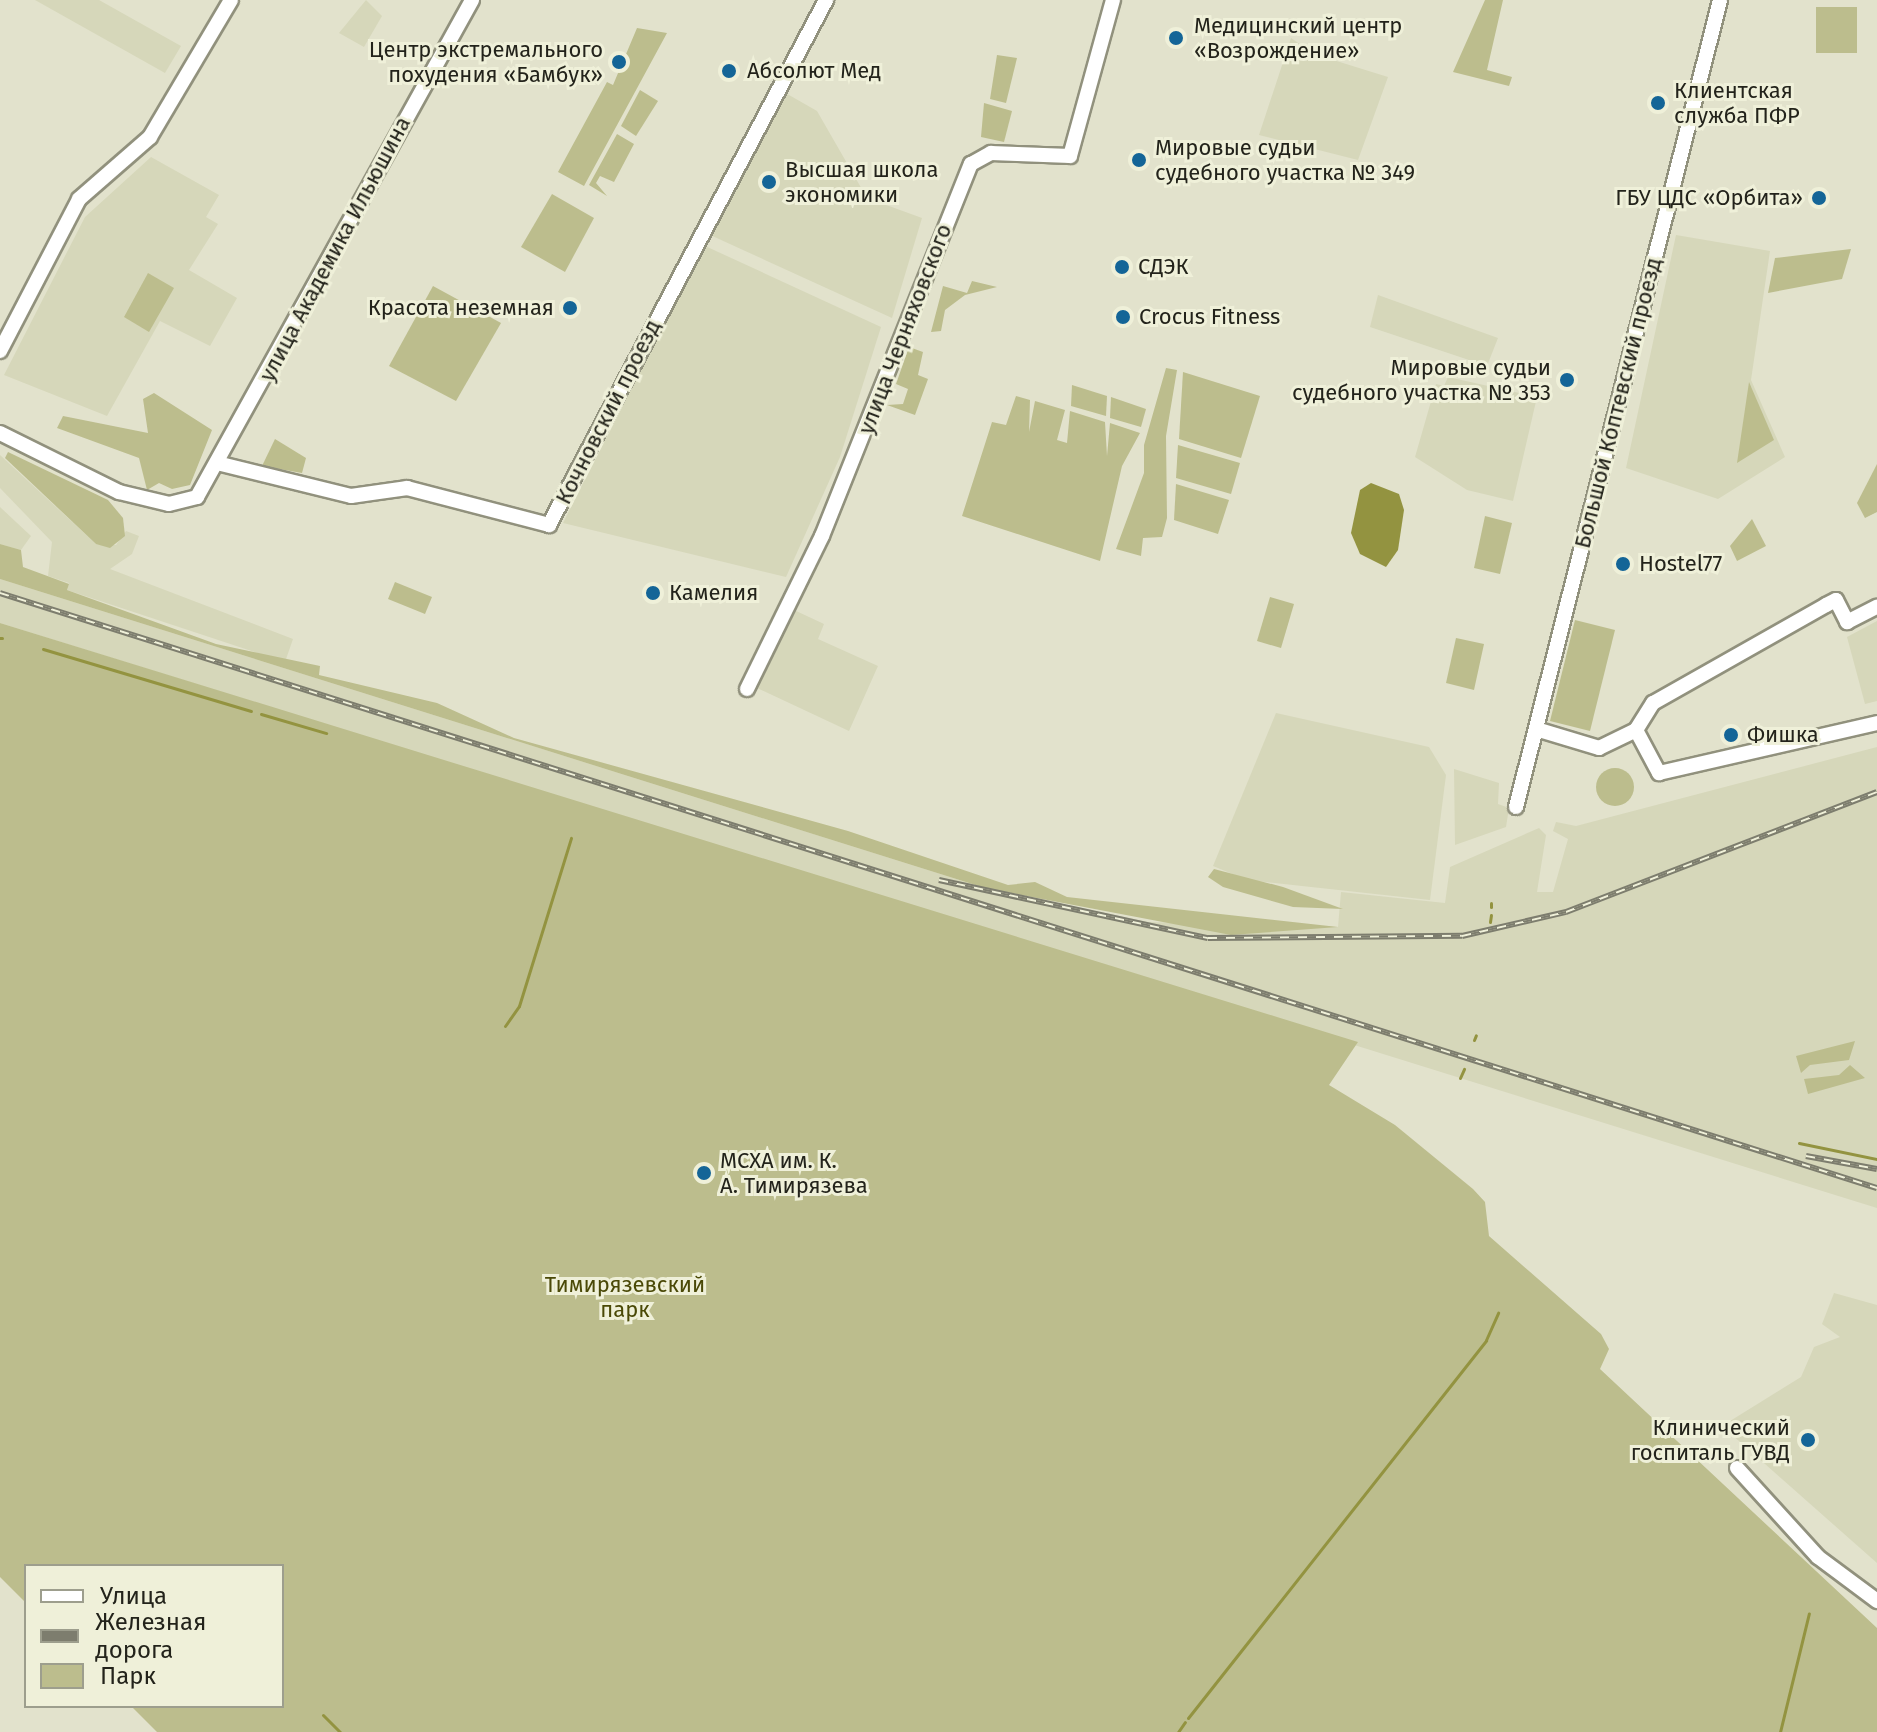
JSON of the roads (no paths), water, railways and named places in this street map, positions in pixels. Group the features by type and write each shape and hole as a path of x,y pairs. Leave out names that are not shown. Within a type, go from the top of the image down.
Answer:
{"street":[{"path":"0,351 79,199 150,137 231,0"},
{"name":"улица Академика Ильюшина","path":"0,433 119,492 169,504 197,497 221,464 472,0"},
{"name":"Кочновский проезд","path":"221,464 351,496 407,488 549,525 826,0"},
{"name":"улица Черняховского","path":"747,689 833,510 971,164 991,153 1070,156 1113,0"},
{"name":"Большой Коптевский проезд","path":"1516,807 1720,0"},
{"path":"1536,729 1599,748 1636,730 1653,703 1826,605 1836,600 1847,622 1877,607"},
{"path":"1636,730 1659,773 1877,723"},
{"path":"1737,1468 1818,1557 1877,1601"}],"waterway":[{"path":"43,649 251,711"},
{"path":"261,714 326,733"},
{"path":"505,1026 519,1006 571,838"},
{"path":"1490,922 1491,915"},
{"path":"1474,1040 1476,1035"},
{"path":"1460,1078 1464,1069"},
{"path":"1799,1143 1877,1159"},
{"path":"1188,1718 1486,1340 1498,1313"},
{"path":"1780,1732 1809,1613"},
{"path":"323,1715 340,1732"},
{"path":"1178,1732 1185,1722"}],"railway":[{"path":"0,593 1877,1188"},
{"path":"939,880 1208,938 1462,936 1566,912 1877,792"},
{"path":"1806,1156 1877,1169"}],"place":[{"name":"Медицинский центр «Возрождение»","path":"1176,38"},
{"name":"Центр экстремального похудения «Бамбук»","path":"619,62"},
{"name":"Абсолют Мед","path":"729,71"},
{"name":"Клиентская служба ПФР","path":"1658,103"},
{"name":"Мировые судьи судебного участка № 349","path":"1139,160"},
{"name":"Высшая школа экономики","path":"769,182"},
{"name":"ГБУ ЦДС «Орбита»","path":"1819,198"},
{"name":"СДЭК","path":"1122,267"},
{"name":"Красота неземная","path":"570,308"},
{"name":"Crocus Fitness","path":"1123,317"},
{"name":"Мировые судьи судебного участка № 353","path":"1567,380"},
{"name":"Hostel77","path":"1623,564"},
{"name":"Камелия","path":"653,593"},
{"name":"Фишка","path":"1731,735"},
{"name":"МСХА им. К. А. Тимирязева","path":"704,1173"},
{"name":"Клинический госпиталь ГУВД","path":"1808,1440"}],"park label":[{"name":"Тимирязевский парк","path":"625,1296"}]}
